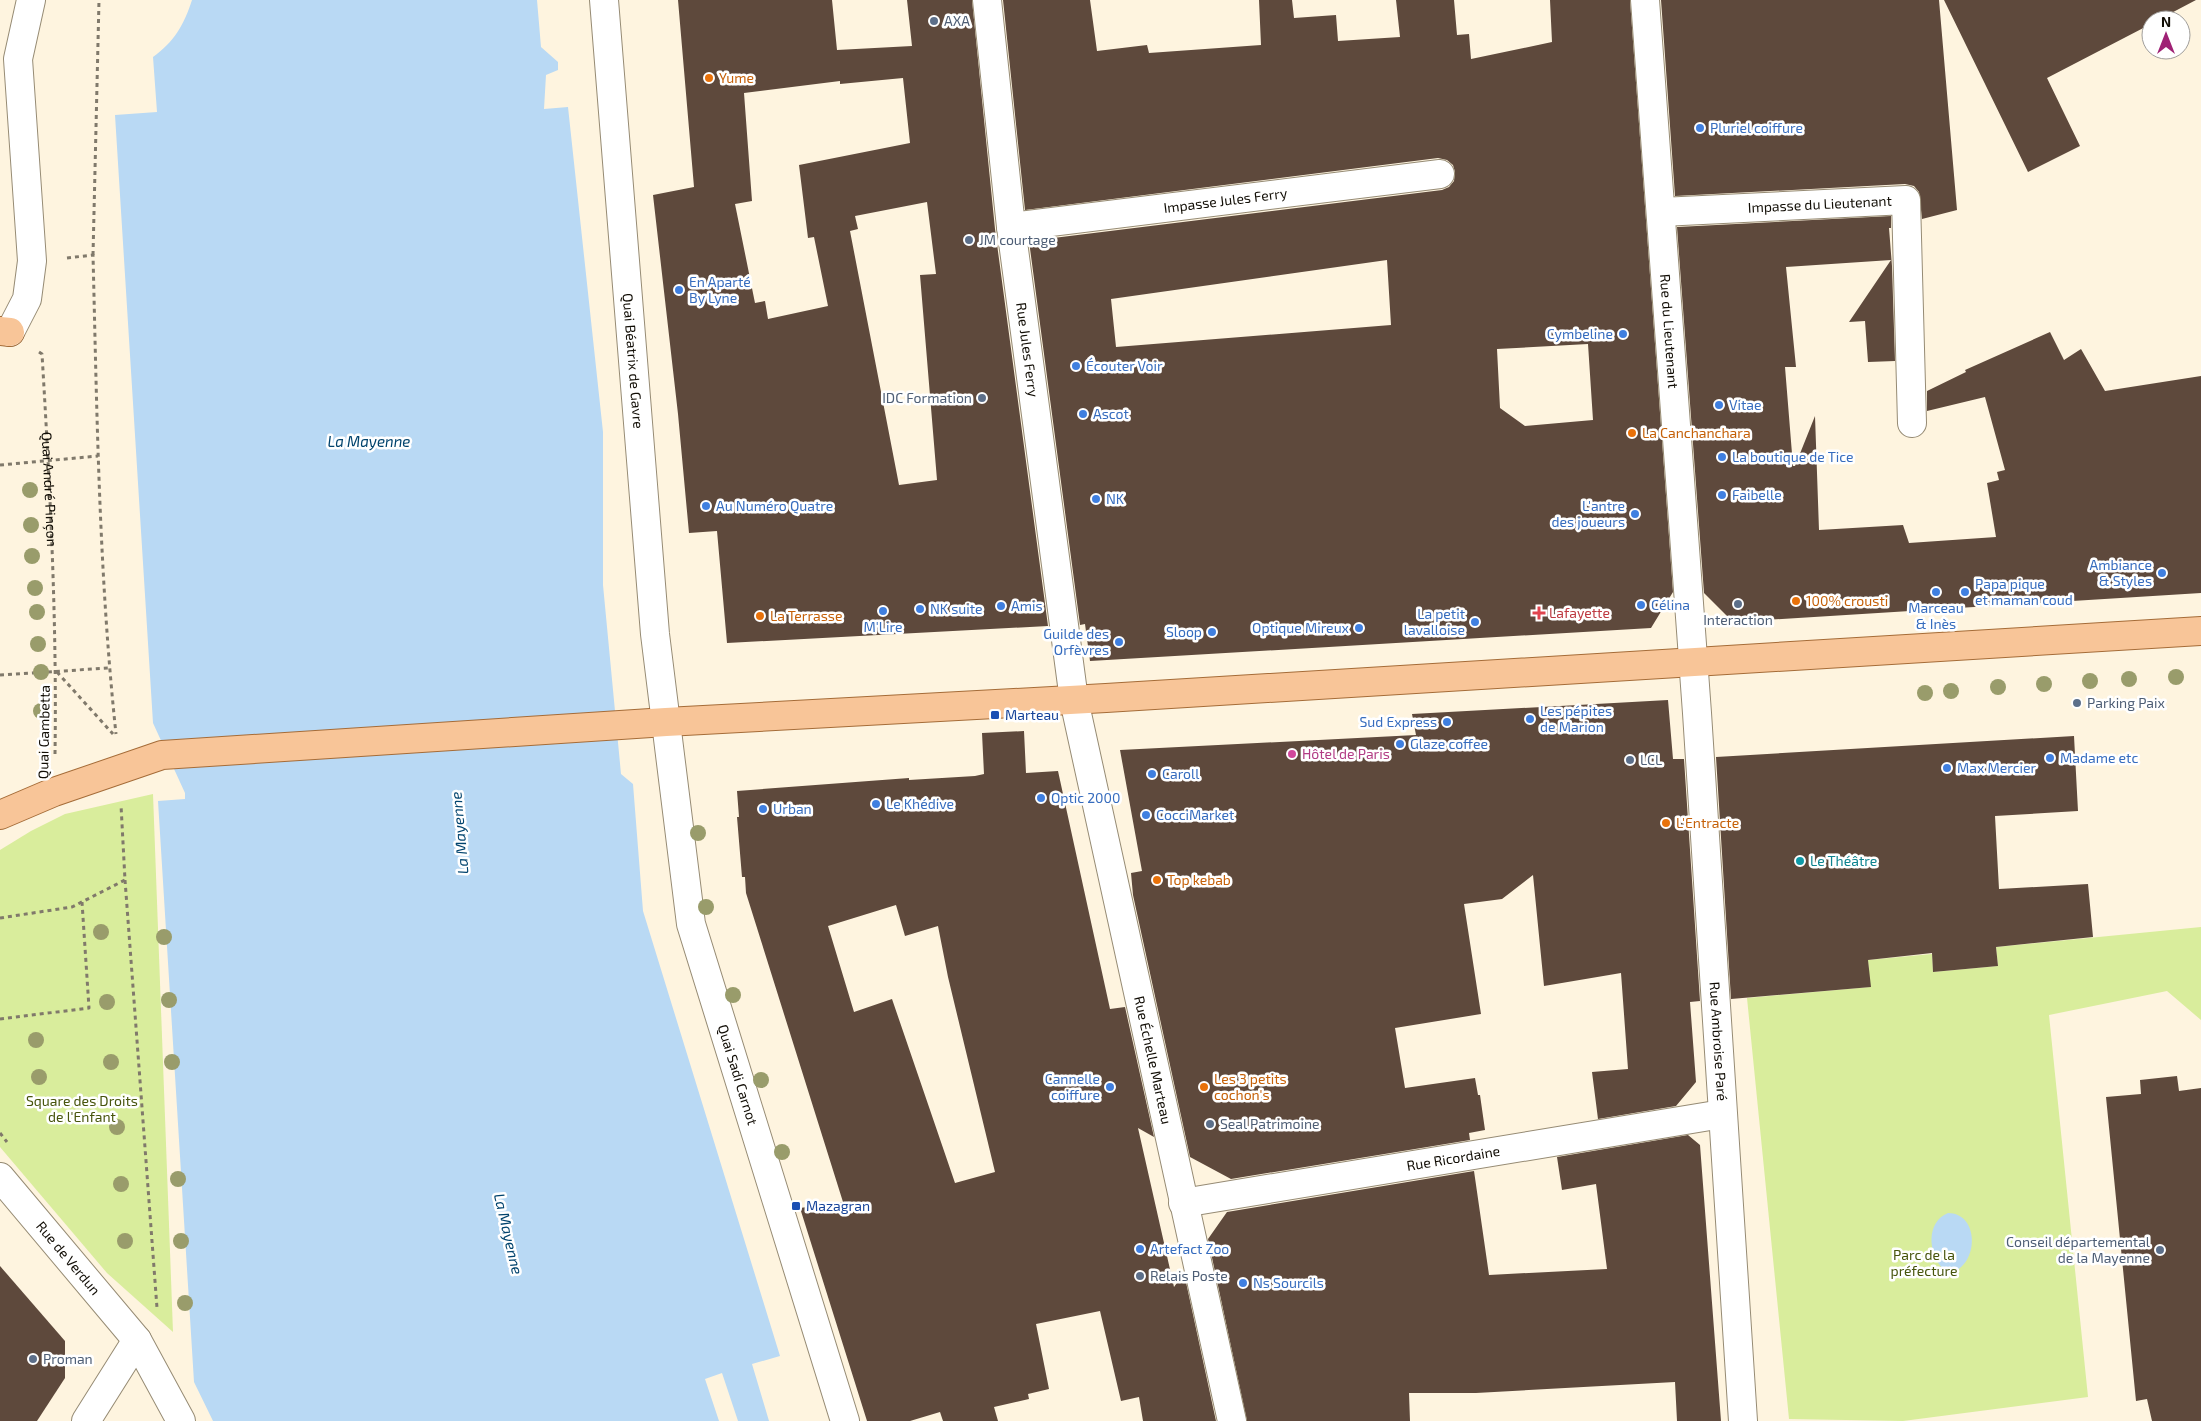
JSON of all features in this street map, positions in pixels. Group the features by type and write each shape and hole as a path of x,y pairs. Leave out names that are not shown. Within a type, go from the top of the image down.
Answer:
{"main road":[{"path":"0,815 54,792 119,768 162,755 666,722 1074,700 2201,630"}],"street":[{"path":"5,332 26,298 32,261 18,59 31,0"},
{"name":"Quai Béatrix de Gavre","path":"604,0 655,634 666,722"},
{"name":"Rue Jules Ferry","path":"987,0 1011,227 1074,700"},
{"name":"Rue du Lieutenant","path":"1645,0 1693,662"},
{"name":"Impasse Jules Ferry","path":"1011,227 1440,174"},
{"name":"Impasse du Lieutenant","path":"1661,212 1906,200 1912,423"},
{"name":"Rue Ambroise Paré","path":"1693,662 1743,1421"},
{"name":"Rue Échelle Marteau","path":"1074,700 1232,1421"},
{"name":"Quai Sadi Carnot","path":"666,722 691,924 846,1421"},
{"name":"Rue Ricordaine","path":"1183,1203 1722,1114"},
{"name":"Rue de Verdun","path":"0,1177 137,1340 180,1421"},
{"path":"86,1421 137,1340"}],"path":[{"path":"56,672 117,738 109,668 98,456 93,255 99,0"},
{"path":"32,261 93,255"},
{"name":"Quai André Pinçon","path":"5,332 42,354 56,672"},
{"path":"0,466 98,456"},
{"path":"0,675 109,668"},
{"name":"Quai Gambetta","path":"54,792 56,672"},
{"path":"119,768 125,880 158,1315 152,1308"},
{"path":"0,918 72,907 125,880"},
{"path":"0,1020 89,1008 82,902"},
{"path":"0,1133 12,1148"}],"green space":[{"name":"Square des Droits de l'Enfant","path":"153,794 173,1332 107,1273 0,1147 0,850 31,831 65,814"},
{"name":"Parc de la préfecture","path":"2201,927 2201,1020 2167,991 2049,1015 2088,1397 1903,1421 1789,1419 1747,998 1870,987 1868,960 1932,954 1933,972 1998,966 1996,947"}],"water":[{"name":"La Mayenne","path":"192,0 537,0 541,47 558,62 558,70 546,75 544,109 568,107 603,432 603,585 621,774 633,784 643,911 780,1356 752,1364 769,1421 738,1421 722,1373 705,1379 719,1421 213,1421 194,1382 158,801 185,799 185,793 153,723 115,115 157,112 153,57 167,45 177,32"},
{"path":"1948,1213 1958,1215 1965,1220 1972,1237 1969,1256 1957,1270 1942,1268 1937,1261 1932,1246 1933,1230 1936,1223"}],"building":[{"path":"678,0 832,0 837,50 912,46 907,0 972,0 995,229 1048,626 727,643 717,531 689,533 678,414 653,195 694,187","holes":["903,78 910,143 799,165 808,238 814,237 828,306 768,319 765,301 755,303 735,204 752,201 744,93 840,81 840,84","927,202 936,274 920,275 937,480 899,485 850,231 858,229 855,216"]},
{"path":"1003,0 1090,0 1097,51 1147,45 1149,53 1261,45 1259,0 1292,0 1294,18 1336,15 1338,41 1400,37 1396,0 1454,0 1457,35 1469,34 1471,59 1552,42 1550,0 1630,0 1673,592 1651,628 1090,661 1085,624 1080,625 1029,241 1442,190 1449,187 1454,181 1455,172 1453,165 1447,160 1438,158 1025,210","holes":["1387,260 1391,325 1116,347 1111,299","1588,344 1593,420 1525,426 1500,408 1497,349"]},
{"path":"1661,0 1939,0 1957,210 1922,219 1919,192 1914,186 1905,184 1675,196"},
{"path":"1944,0 2196,0 2177,10 2141,10 2141,29 2047,78 2080,146 2028,172"},
{"path":"1891,216 1891,228 1889,228 1892,266 1895,361 1868,362 1865,321 1849,322 1891,260 1786,267 1796,367 1785,367 1793,466 1795,466 1815,416 1819,530 1903,525 1909,543 1996,537 1987,483 1999,480 1997,472 2005,470 1985,397 1927,411 1927,391 1966,372 1965,370 2050,332 2064,360 2081,349 2105,391 2201,376 2201,593 1733,622 1704,593 1677,227"},
{"path":"1668,700 1673,759 1684,759 1700,1001 1690,1002 1696,1082 1676,1106 1598,1119 1592,1072 1628,1069 1621,973 1544,986 1533,875 1502,899 1464,904 1481,1014 1395,1028 1405,1088 1475,1078 1478,1095 1480,1095 1485,1130 1469,1133 1470,1140 1231,1179 1190,1157 1133,895 1131,873 1142,871 1120,750 1416,735 1412,714"},
{"path":"1024,731 1026,773 1058,771 1110,1009 1125,1007 1154,1137 1138,1128 1174,1287 1184,1273 1216,1421 1143,1421 1139,1397 1121,1401 1100,1311 1036,1324 1049,1389 1028,1394 1029,1399 994,1407 998,1421 943,1421 940,1412 910,1421 867,1421 800,1208 843,1202 746,893 745,877 742,877 737,817 739,817 737,791 984,774 982,733","holes":["896,905 905,936 938,926 948,977 995,1172 955,1183 892,999 854,1012 828,926"]},
{"path":"2074,736 2078,811 1995,816 1999,889 2088,884 2093,937 1996,947 1998,966 1933,972 1932,953 1868,960 1871,987 1731,999 1716,757"},
{"name":"Conseil départemental de la Mayenne","path":"2177,1076 2179,1091 2201,1088 2201,1421 2152,1421 2147,1399 2136,1401 2106,1097 2141,1094 2140,1080"},
{"path":"1688,1135 1700,1145 1721,1421 1677,1421 1675,1382 1476,1393 1409,1393 1410,1421 1247,1421 1208,1239 1227,1212 1474,1171 1489,1275 1607,1269 1596,1184 1562,1190 1557,1157"},
{"path":"0,1266 65,1341 65,1378 37,1421 0,1421"}],"place":[{"name":"AXA","path":"934,21"},
{"name":"Yume","path":"709,78"},
{"name":"Pluriel coiffure","path":"1700,128"},
{"name":"JM courtage","path":"969,240"},
{"name":"En Aparté By Lyne","path":"679,290"},
{"name":"Cymbeline","path":"1623,334"},
{"name":"Écouter Voir","path":"1076,366"},
{"name":"IDC Formation","path":"982,398"},
{"name":"Vitae","path":"1719,405"},
{"name":"Ascot","path":"1083,414"},
{"name":"La Canchanchara","path":"1632,433"},
{"name":"La boutique de Tice","path":"1722,457"},
{"name":"Faibelle","path":"1722,495"},
{"name":"NK","path":"1096,499"},
{"name":"Au Numéro Quatre","path":"706,506"},
{"name":"L'antre des joueurs","path":"1635,514"},
{"name":"Ambiance & Styles","path":"2162,573"},
{"name":"Marceau & Inès","path":"1936,592"},
{"name":"Papa pique et maman coud","path":"1965,592"},
{"name":"100% crousti","path":"1796,601"},
{"name":"Interaction","path":"1738,604"},
{"name":"Célina","path":"1641,605"},
{"name":"Amis","path":"1001,606"},
{"name":"NK suite","path":"920,609"},
{"name":"M'Lire","path":"883,611"},
{"name":"Lafayette","path":"1539,613"},
{"name":"La Terrasse","path":"760,616"},
{"name":"La petit lavalloise","path":"1475,622"},
{"name":"Optique Mireux","path":"1359,628"},
{"name":"Sloop","path":"1212,632"},
{"name":"Guilde des Orfèvres","path":"1119,642"},
{"name":"Parking Paix","path":"2077,703"},
{"name":"Marteau","path":"995,715"},
{"name":"Les pépites de Marion","path":"1530,719"},
{"name":"Sud Express","path":"1447,722"},
{"name":"Glaze coffee","path":"1400,744"},
{"name":"Hôtel de Paris","path":"1292,754"},
{"name":"Madame etc","path":"2050,758"},
{"name":"LCL","path":"1630,760"},
{"name":"Max Mercier","path":"1947,768"},
{"name":"Caroll","path":"1152,774"},
{"name":"Optic 2000","path":"1041,798"},
{"name":"Le Khédive","path":"876,804"},
{"name":"Urban","path":"763,809"},
{"name":"CocciMarket","path":"1146,815"},
{"name":"L'Entracte","path":"1666,823"},
{"name":"Le Théâtre","path":"1800,861"},
{"name":"Top kebab","path":"1157,880"},
{"name":"Cannelle coiffure","path":"1110,1087"},
{"name":"Les 3 petits cochon's","path":"1204,1087"},
{"name":"Seal Patrimoine","path":"1210,1124"},
{"name":"Mazagran","path":"796,1206"},
{"name":"Artefact Zoo","path":"1140,1249"},
{"name":"Conseil départemental de la Mayenne","path":"2160,1250"},
{"name":"Relais Poste","path":"1140,1276"},
{"name":"Ns Sourcils","path":"1243,1283"},
{"name":"Proman","path":"33,1359"}]}
